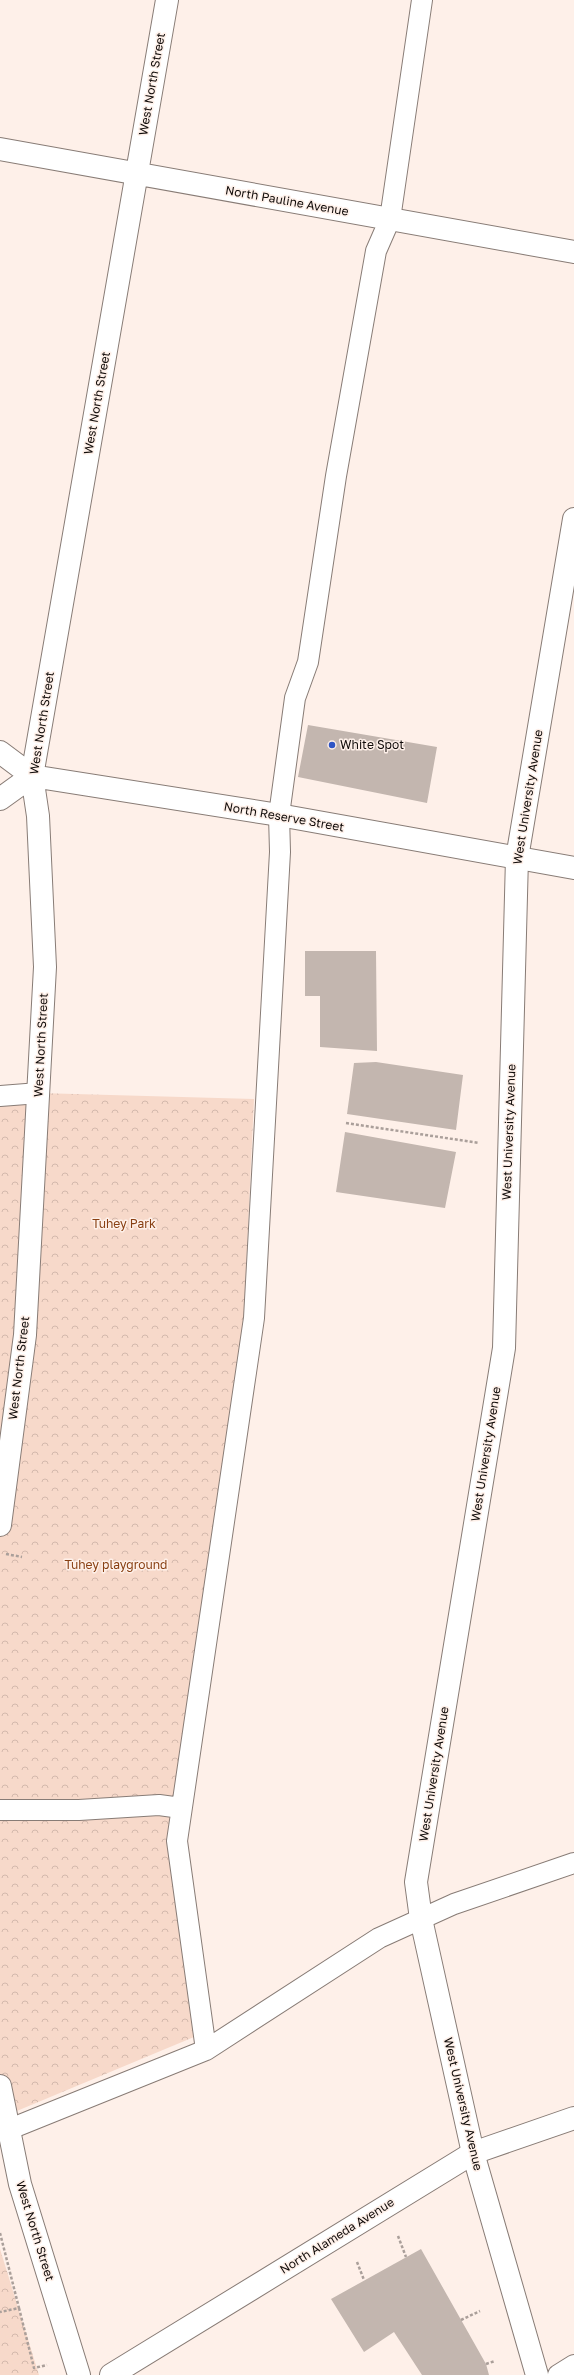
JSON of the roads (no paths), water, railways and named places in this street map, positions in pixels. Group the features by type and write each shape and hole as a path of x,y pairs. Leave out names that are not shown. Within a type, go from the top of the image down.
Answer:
{"street":[{"name":"West North Street","path":"0,1525 25,1335 45,968 38,816 32,776 167,0"},
{"name":"North Pauline Avenue","path":"0,149 574,252"},
{"name":"West University Avenue","path":"537,2375 473,2153 420,1919 416,1882 504,1348 517,858 574,519"},
{"name":"North Reserve Street","path":"0,752 32,776 279,815 574,868"},
{"path":"0,799 32,776"},
{"name":"West North Street","path":"0,2086 20,2184 77,2368"},
{"name":"North Alameda Avenue","path":"111,2375 473,2153 574,2118"}],"lane":[{"path":"206,2050 177,1841 254,1318 280,852 279,815 295,698 308,662 336,476 376,251 390,219 422,0"},
{"path":"0,1096 39,1093"},
{"path":"0,1810 80,1810 159,1805 181,1808"},
{"path":"10,2129 206,2050 379,1938 454,1904 574,1863"},
{"path":"558,2375 574,2365"}],"place":[{"name":"White Spot","path":"332,745"}],"park label":[{"name":"Tuhey Park","path":"124,1224"},
{"name":"Tuhey playground","path":"116,1565"}]}
